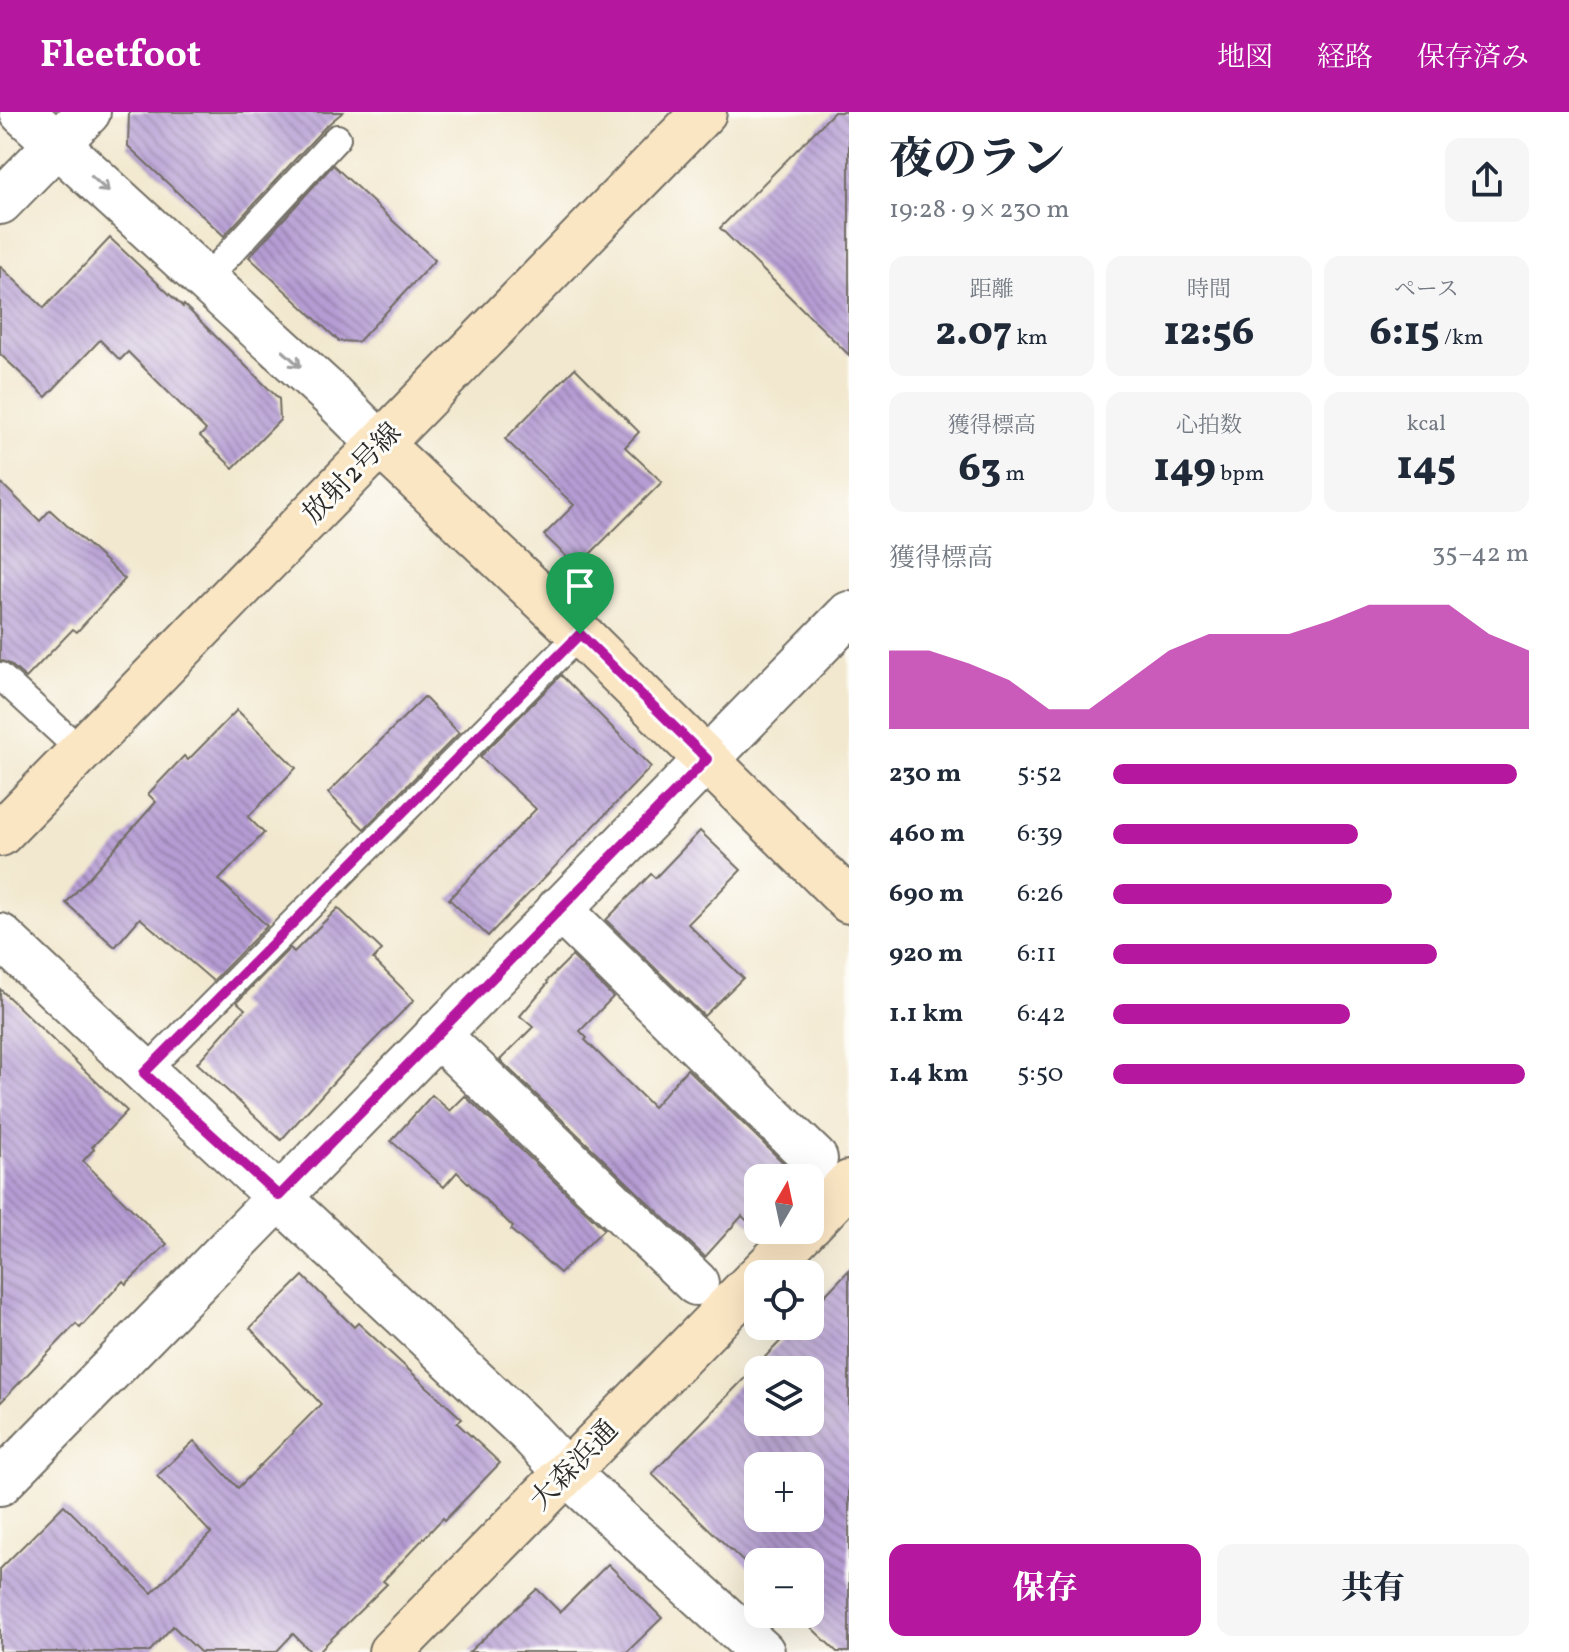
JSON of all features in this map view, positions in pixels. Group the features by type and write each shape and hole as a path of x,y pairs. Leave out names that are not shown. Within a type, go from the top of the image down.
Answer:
{"street":[{"path":"22,112 331,395 580,634 849,901"},
{"path":"0,202 88,112"},
{"name":"放射2号線","path":"0,834 704,112"},
{"path":"0,1483 849,614"},
{"path":"559,909 832,1171 824,1190"},
{"path":"0,936 517,1421 568,1474 762,1652"},
{"path":"437,1034 696,1283"},
{"name":"大森浜通","path":"775,1260 791,1244"},
{"name":"大森浜通","path":"391,1652 744,1292"}],"lane":[{"path":"205,280 337,138"},
{"path":"144,1073 580,634"},
{"path":"0,676 81,751"}],"building":[{"path":"129,112 343,112 325,127 224,236 128,146"},
{"path":"834,112 849,112 849,355 720,228"},
{"path":"333,165 435,260 358,342 339,341 249,257"},
{"path":"110,238 184,305 279,399 280,420 233,468 200,436 206,430 128,352 120,360 100,340 46,397 0,354 0,266 44,308"},
{"path":"575,368 639,432 625,447 662,482 577,567 544,535 574,505 505,439"},
{"path":"0,482 40,521 50,510 125,579 77,632 73,629 26,678 10,664 0,660"},
{"path":"561,675 651,767 488,936 449,899 536,809 480,757"},
{"path":"424,697 459,733 364,829 328,793"},
{"path":"237,710 296,768 248,817 264,833 219,880 267,926 213,981 140,918 115,947 66,903 156,802 148,794 184,756 188,760"},
{"path":"700,831 741,870 688,924 743,978 704,1016 606,920 651,874 655,878"},
{"path":"338,908 382,950 373,959 414,1000 281,1140 197,1063 245,1009 237,1002 290,948 294,952"},
{"path":"572,956 613,997 580,1031 587,1038 585,1040 653,1107 687,1069 785,1164 744,1164 744,1218 742,1216 705,1257 500,1060 533,1027 520,1016 547,981"},
{"path":"0,989 127,1111 92,1147 94,1149 83,1161 167,1244 126,1284 123,1281 80,1328 76,1324 0,1403"},
{"path":"432,1095 450,1111 465,1096 604,1229 560,1273 511,1230 513,1227 457,1172 444,1187 391,1141"},
{"path":"849,1270 849,1652 837,1652 812,1628 824,1628 824,1548 744,1548 744,1563 652,1474 744,1379 744,1436 824,1436 824,1356 766,1356 781,1340 824,1340 824,1296"},
{"path":"303,1276 354,1327 358,1323 462,1419 457,1423 500,1463 445,1520 443,1518 383,1581 387,1584 318,1652 311,1652 293,1634 276,1652 200,1652 173,1626 149,1652 0,1652 0,1569 64,1505 152,1593 211,1533 157,1476 194,1441 238,1488 321,1404 250,1328"},
{"path":"608,1564 662,1618 627,1652 469,1652 537,1589 560,1612"}],"route":[{"path":"580,634 707,759 279,1196 144,1073 580,634"}]}
